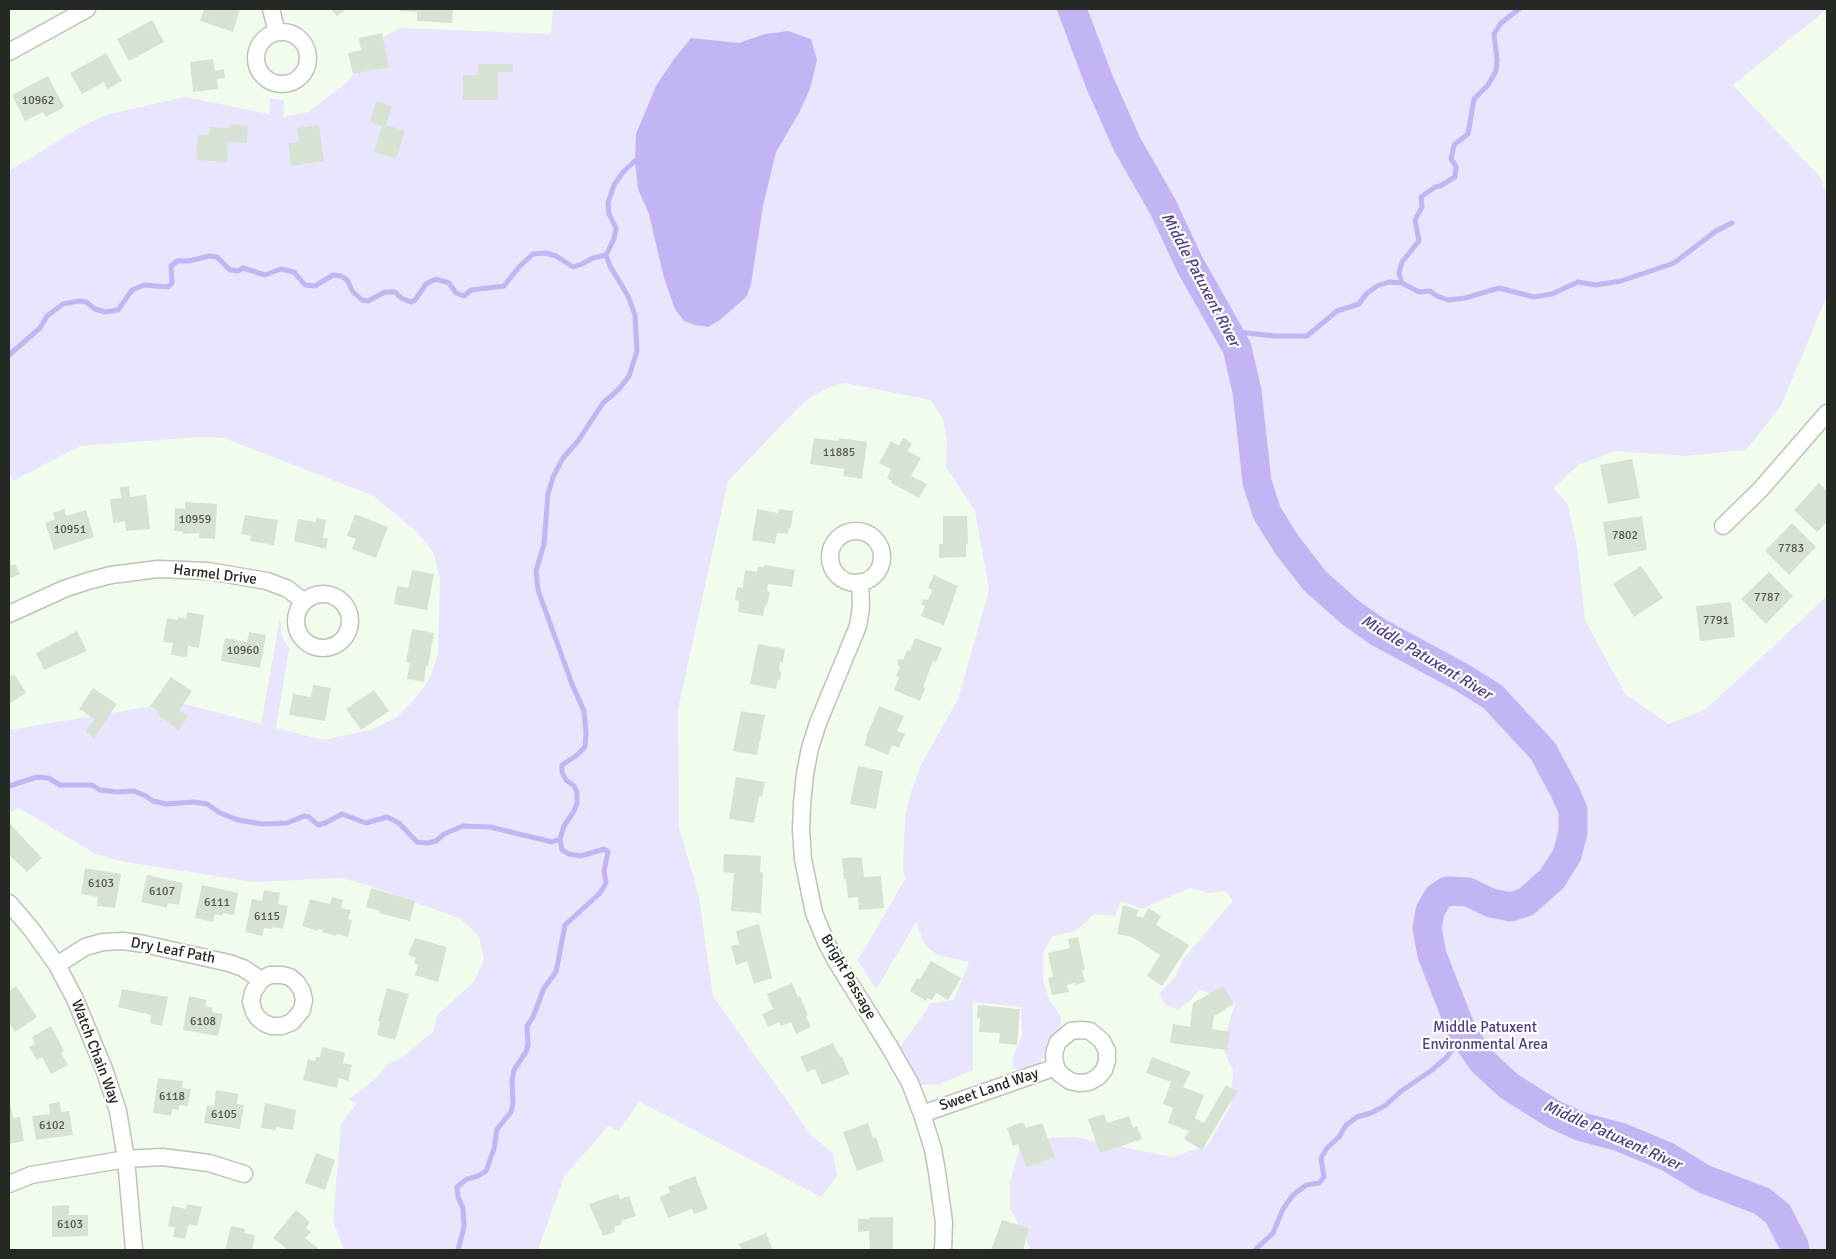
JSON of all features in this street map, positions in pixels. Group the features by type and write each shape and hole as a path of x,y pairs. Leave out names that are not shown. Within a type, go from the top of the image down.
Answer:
{"street":[{"path":"9,52 87,9"},
{"path":"271,9 277,32"},
{"path":"1723,526 1766,484 1827,413"},
{"name":"Harmel Drive","path":"9,614 72,586 111,575 158,569 208,571 267,581 288,589 304,602"},
{"name":"Bright Passage","path":"860,582 861,607 858,626 818,723 810,748 802,804 803,859 814,913 826,942 910,1083 922,1114 938,1172 944,1222 943,1250"},
{"name":"Watch Chain Way","path":"9,903 32,930 57,965 75,999 104,1068 118,1111 126,1159 134,1250"},
{"name":"Dry Leaf Path","path":"57,965 85,948 103,942 123,942 144,944 229,963 243,968 261,980"},
{"name":"Sweet Land Way","path":"922,1114 1056,1067"},
{"path":"9,1184 31,1175 126,1159 162,1157 209,1163 244,1174"}],"green space":[{"name":"Middle Patuxent Environmental Area","path":"553,9 1827,9 1733,85 1821,178 1827,198 1827,296 1781,406 1746,450 1685,456 1616,451 1580,464 1553,488 1567,503 1577,546 1585,620 1625,694 1668,724 1705,710 1827,596 1827,1250 1031,1250 1010,1208 1010,1182 1022,1139 1075,1137 1172,1157 1207,1146 1231,1105 1233,1070 1222,1047 1235,1003 1199,990 1190,1001 1178,1009 1165,1005 1159,994 1176,976 1183,959 1233,901 1226,891 1209,893 1190,888 1142,909 1121,901 1115,916 1094,914 1076,931 1053,936 1043,953 1043,980 1049,999 1061,1017 1061,1033 1034,1070 1023,1073 1013,1068 1013,1056 1022,1036 1021,1007 973,1002 973,1070 940,1084 920,1085 896,1053 931,1003 954,1000 969,962 937,955 925,945 916,922 876,990 858,960 905,879 903,869 905,817 911,792 921,765 958,699 989,590 975,511 946,467 947,443 943,419 931,400 845,383 830,387 806,400 728,481 678,709 679,827 699,897 713,996 811,1135 833,1153 837,1176 821,1197 639,1101 619,1131 608,1126 564,1177 538,1250 344,1250 333,1221 341,1124 357,1103 348,1100 377,1077 388,1063 398,1060 433,1032 437,1015 473,983 484,960 479,936 461,919 365,884 340,878 253,882 120,861 96,854 19,808 9,813 9,730 177,702 261,724 280,618 282,636 289,649 276,728 323,740 373,729 397,717 415,699 430,678 438,654 440,578 433,552 417,532 374,496 224,438 200,437 80,446 13,481 9,471 9,171 84,125 109,114 186,97 269,114 270,98 284,101 283,117 308,112 347,82 379,40 400,28 551,34"}],"shaded area":[{"path":"788,31 811,39 817,60 810,89 799,113 776,152 763,206 751,284 747,296 720,320 708,327 695,325 684,321 675,309 664,278 649,214 638,189 635,161 636,134 656,86 691,38 739,43 765,34"}],"building":[{"path":"204,9 240,9 233,32 200,21"},
{"path":"331,9 347,9 337,16"},
{"path":"400,9 453,9 452,23 417,21 417,12 400,11"},
{"path":"152,20 164,42 129,61 117,39"},
{"path":"382,33 389,67 353,74 348,53 361,50 359,38"},
{"path":"106,53 122,81 107,89 104,82 82,94 70,73"},
{"path":"213,59 215,71 224,69 225,78 217,79 218,89 193,92 190,62"},
{"path":"478,64 513,64 513,72 498,72 498,100 463,100 463,75 478,75"},
{"path":"48,76 64,107 46,117 43,112 25,121 12,95"},
{"path":"376,101 392,106 386,125 405,131 396,159 374,152 382,126 370,122"},
{"path":"230,124 248,126 247,143 228,142 227,162 196,160 198,135 209,135 210,127 229,128"},
{"path":"319,125 324,161 291,166 288,143 299,142 297,128"},
{"path":"814,438 839,441 839,438 867,442 862,479 843,476 844,469 810,464"},
{"path":"903,438 912,443 908,451 921,458 911,476 927,484 919,498 891,483 892,481 887,478 891,469 879,463 891,441 899,446"},
{"path":"1632,459 1640,498 1608,504 1600,465"},
{"path":"1819,483 1827,491 1827,522 1817,532 1794,510"},
{"path":"129,486 130,497 146,495 150,529 126,531 125,521 113,523 110,499 121,498 120,487"},
{"path":"185,502 217,504 215,539 199,538 199,533 183,534 183,532 174,531 175,508 185,509"},
{"path":"64,509 66,516 86,510 94,537 54,550 45,523 55,519 53,513"},
{"path":"757,509 778,513 779,509 793,511 791,528 789,528 788,534 777,533 775,544 752,540"},
{"path":"355,514 388,527 376,558 352,549 356,539 347,536"},
{"path":"245,515 278,520 274,545 250,541 251,536 241,534"},
{"path":"943,516 967,516 968,544 966,544 966,557 939,558 939,544 943,544"},
{"path":"1642,516 1647,550 1608,556 1603,522"},
{"path":"316,518 326,520 323,538 328,538 326,549 294,541 298,519 316,522"},
{"path":"1792,523 1816,547 1789,575 1765,551"},
{"path":"9,559 12,566 15,564 20,574 9,579"},
{"path":"765,565 795,570 792,587 768,584 767,591 770,592 763,616 738,612 739,601 735,600 737,587 743,588 745,570 757,572 758,567 764,567"},
{"path":"1641,566 1663,598 1634,617 1613,584"},
{"path":"412,570 434,574 427,610 394,604 397,586 408,588"},
{"path":"1769,572 1793,596 1766,624 1741,599"},
{"path":"934,575 958,586 944,625 921,616 925,606 921,604 924,599 928,600 932,590 928,588"},
{"path":"1731,602 1735,637 1700,641 1696,606"},
{"path":"187,612 204,615 199,648 188,646 187,657 171,655 173,643 163,642 167,618 178,620 178,617 186,619"},
{"path":"412,629 434,633 424,682 407,679 410,663 406,662"},
{"path":"77,631 87,651 44,670 36,653"},
{"path":"249,632 266,635 260,668 221,661 225,638 247,642"},
{"path":"915,638 942,648 936,662 933,661 920,701 894,690 899,677 896,676 900,666 897,665 899,659 903,660 907,650 910,651"},
{"path":"758,644 785,649 783,663 780,662 780,680 778,680 776,689 750,684"},
{"path":"14,674 26,693 9,704 9,677"},
{"path":"171,677 192,691 179,710 188,716 179,730 157,714 159,712 150,706"},
{"path":"313,685 331,688 325,721 289,715 293,694 311,697"},
{"path":"93,688 117,704 94,738 85,732 95,719 79,709"},
{"path":"374,690 389,711 361,730 346,709"},
{"path":"879,706 904,716 897,731 905,734 899,748 892,745 888,755 864,745"},
{"path":"741,711 765,715 757,755 733,751"},
{"path":"858,766 883,771 876,809 850,804"},
{"path":"736,777 765,782 762,797 759,796 754,823 729,819"},
{"path":"9,823 42,858 27,872 9,855"},
{"path":"724,854 761,856 760,872 763,873 761,913 731,911 734,873 723,872"},
{"path":"862,857 864,877 881,876 884,908 859,910 858,897 848,898 842,858"},
{"path":"85,868 121,874 115,908 97,906 98,897 81,894"},
{"path":"147,875 183,883 179,905 168,903 167,908 141,902"},
{"path":"202,885 238,893 234,915 223,913 223,916 215,914 213,922 195,918"},
{"path":"371,888 415,901 410,921 379,913 380,911 366,907"},
{"path":"264,890 280,893 278,904 288,906 283,929 264,928 262,936 245,932 252,899 262,901"},
{"path":"332,897 343,900 341,908 351,910 348,919 352,920 348,937 337,934 336,936 322,932 323,930 318,929 318,931 302,926 310,899 330,904"},
{"path":"1123,905 1139,910 1136,916 1143,918 1148,908 1161,916 1156,925 1189,945 1162,986 1147,976 1160,955 1132,937 1117,934"},
{"path":"759,924 772,978 754,984 747,961 736,965 731,946 739,944 736,931"},
{"path":"1078,937 1085,970 1082,970 1085,982 1067,985 1069,992 1052,995 1048,978 1053,977 1048,953 1070,948 1068,939"},
{"path":"415,938 447,947 438,982 415,975 418,965 414,963 416,958 408,955"},
{"path":"931,961 961,978 948,1000 936,993 932,1000 927,998 926,1001 910,991 917,978 920,979"},
{"path":"792,983 798,997 800,996 811,1027 796,1034 791,1022 781,1026 779,1022 768,1027 762,1014 773,1009 767,994"},
{"path":"16,986 37,1017 15,1032 9,1023 9,991"},
{"path":"1223,986 1234,1004 1214,1016 1212,1029 1230,1032 1227,1050 1170,1043 1173,1024 1190,1027 1193,1003"},
{"path":"387,988 409,994 395,1040 377,1035 380,1021 378,1021"},
{"path":"122,989 168,997 162,1026 150,1023 151,1015 118,1007"},
{"path":"189,996 207,1000 205,1006 213,1008 212,1012 223,1014 218,1036 183,1030"},
{"path":"978,1005 1020,1009 1017,1045 999,1043 1000,1033 979,1032 980,1018 977,1018"},
{"path":"51,1026 64,1051 61,1053 68,1065 51,1074 42,1057 37,1060 29,1047 35,1044 32,1037"},
{"path":"833,1043 840,1057 842,1056 849,1074 822,1085 815,1069 807,1072 800,1057"},
{"path":"322,1047 345,1053 343,1063 352,1065 348,1081 339,1078 337,1088 303,1080 308,1059 315,1061 316,1057 320,1057"},
{"path":"1152,1057 1191,1072 1183,1087 1204,1095 1195,1118 1204,1123 1226,1085 1237,1091 1202,1150 1184,1139 1189,1131 1168,1123 1173,1108 1163,1104 1171,1082 1146,1073"},
{"path":"158,1078 183,1081 182,1088 191,1089 188,1106 179,1105 179,1110 172,1109 171,1116 153,1113"},
{"path":"216,1090 238,1094 237,1104 244,1105 240,1129 204,1123 207,1105 214,1107"},
{"path":"60,1102 61,1112 69,1111 73,1135 36,1140 32,1116 50,1114 49,1104"},
{"path":"265,1103 296,1110 293,1130 276,1127 276,1130 261,1128"},
{"path":"9,1107 11,1107 13,1118 20,1117 24,1141 9,1144"},
{"path":"1104,1114 1107,1123 1129,1116 1133,1128 1137,1126 1142,1139 1100,1153 1088,1119"},
{"path":"1023,1122 1026,1128 1042,1123 1055,1157 1026,1167 1018,1144 1013,1146 1007,1128"},
{"path":"868,1123 873,1138 876,1137 884,1161 857,1171 843,1132"},
{"path":"316,1153 335,1160 325,1190 305,1183"},
{"path":"695,1176 708,1209 694,1214 692,1209 668,1218 660,1197 670,1192 668,1187"},
{"path":"618,1194 620,1199 629,1196 636,1216 621,1221 622,1224 614,1227 615,1232 603,1236 589,1204"},
{"path":"187,1204 202,1207 197,1226 189,1224 185,1239 173,1237 175,1228 168,1226 172,1206 186,1209"},
{"path":"69,1205 69,1215 88,1215 88,1236 52,1237 52,1206"},
{"path":"296,1210 310,1222 306,1228 311,1232 305,1238 320,1250 288,1250 273,1238"},
{"path":"869,1217 893,1217 893,1250 870,1250 869,1231 858,1232 858,1219 869,1219"},
{"path":"1002,1220 1029,1228 1023,1250 991,1250"},
{"path":"231,1226 245,1229 244,1233 255,1235 252,1250 225,1250"},
{"path":"766,1233 773,1250 742,1250 739,1244"}],"waterway":[{"name":"Middle Patuxent River","path":"1072,9 1099,81 1127,144 1163,207 1189,263 1237,348 1247,391 1257,482 1267,513 1287,545 1315,581 1351,613 1378,632 1463,678 1493,697 1543,751 1573,810 1573,832 1567,855 1552,879 1526,902 1511,907 1491,903 1468,892 1447,891 1438,897 1430,911 1427,928 1432,955 1463,1034 1483,1062 1509,1086 1555,1115 1582,1127 1620,1137 1668,1157 1704,1179 1762,1201 1778,1214 1795,1250"},
{"path":"1402,283 1399,273 1402,262 1419,241 1415,220 1422,207 1421,197 1435,187 1455,177 1456,166 1451,159 1454,145 1468,134 1474,99 1488,85 1496,71 1497,60 1494,34 1501,23 1519,9"},
{"path":"458,1250 464,1227 463,1208 458,1197 457,1187 467,1179 478,1176 486,1171 494,1149 497,1129 511,1112 513,1104 512,1080 514,1070 526,1052 528,1045 527,1026 533,1017 544,988 556,972 565,925 600,893 606,883 604,871 608,852 604,849 581,856 569,854 562,850 560,839 564,826 577,803 577,792 574,786 566,780 562,772 562,765 585,747 584,711 572,684 538,590 536,571 544,544 548,494 553,477 563,458 578,441 603,403 619,389 629,376 637,351 635,315 628,296 610,266 606,255 614,239 616,228 609,214 608,203 614,185 624,171 635,161 641,161"},
{"path":"1228,331 1275,336 1307,336 1337,311 1359,304 1366,294 1377,286 1389,282 1402,283 1419,292 1430,291 1448,300 1465,298 1499,288 1534,297 1552,294 1578,282 1596,285 1621,281 1674,263 1716,231 1732,223"},
{"path":"9,355 40,328 47,316 63,304 79,301 86,302 95,309 105,312 118,310 132,290 144,285 168,287 172,283 171,266 177,261 189,261 209,256 217,257 230,270 238,271 243,268 265,275 281,269 294,272 305,285 315,286 333,275 341,276 347,280 353,292 362,300 368,301 385,292 395,292 401,298 411,302 415,300 426,284 436,279 449,283 456,293 464,296 471,290 504,286 519,267 533,254 546,253 556,256 573,267 593,258 606,255"},
{"path":"9,786 37,777 48,778 60,785 92,785 100,790 134,791 153,801 166,804 194,802 207,804 220,813 238,820 262,824 287,823 304,816 309,817 318,825 342,814 366,823 387,817 399,823 417,842 427,843 436,841 444,834 463,826 490,827 552,842 560,839"},
{"path":"1255,1250 1273,1233 1283,1209 1293,1195 1306,1185 1319,1183 1324,1177 1321,1158 1327,1148 1339,1137 1346,1125 1357,1117 1371,1113 1386,1105 1400,1092 1432,1070 1447,1057 1463,1034"}]}
